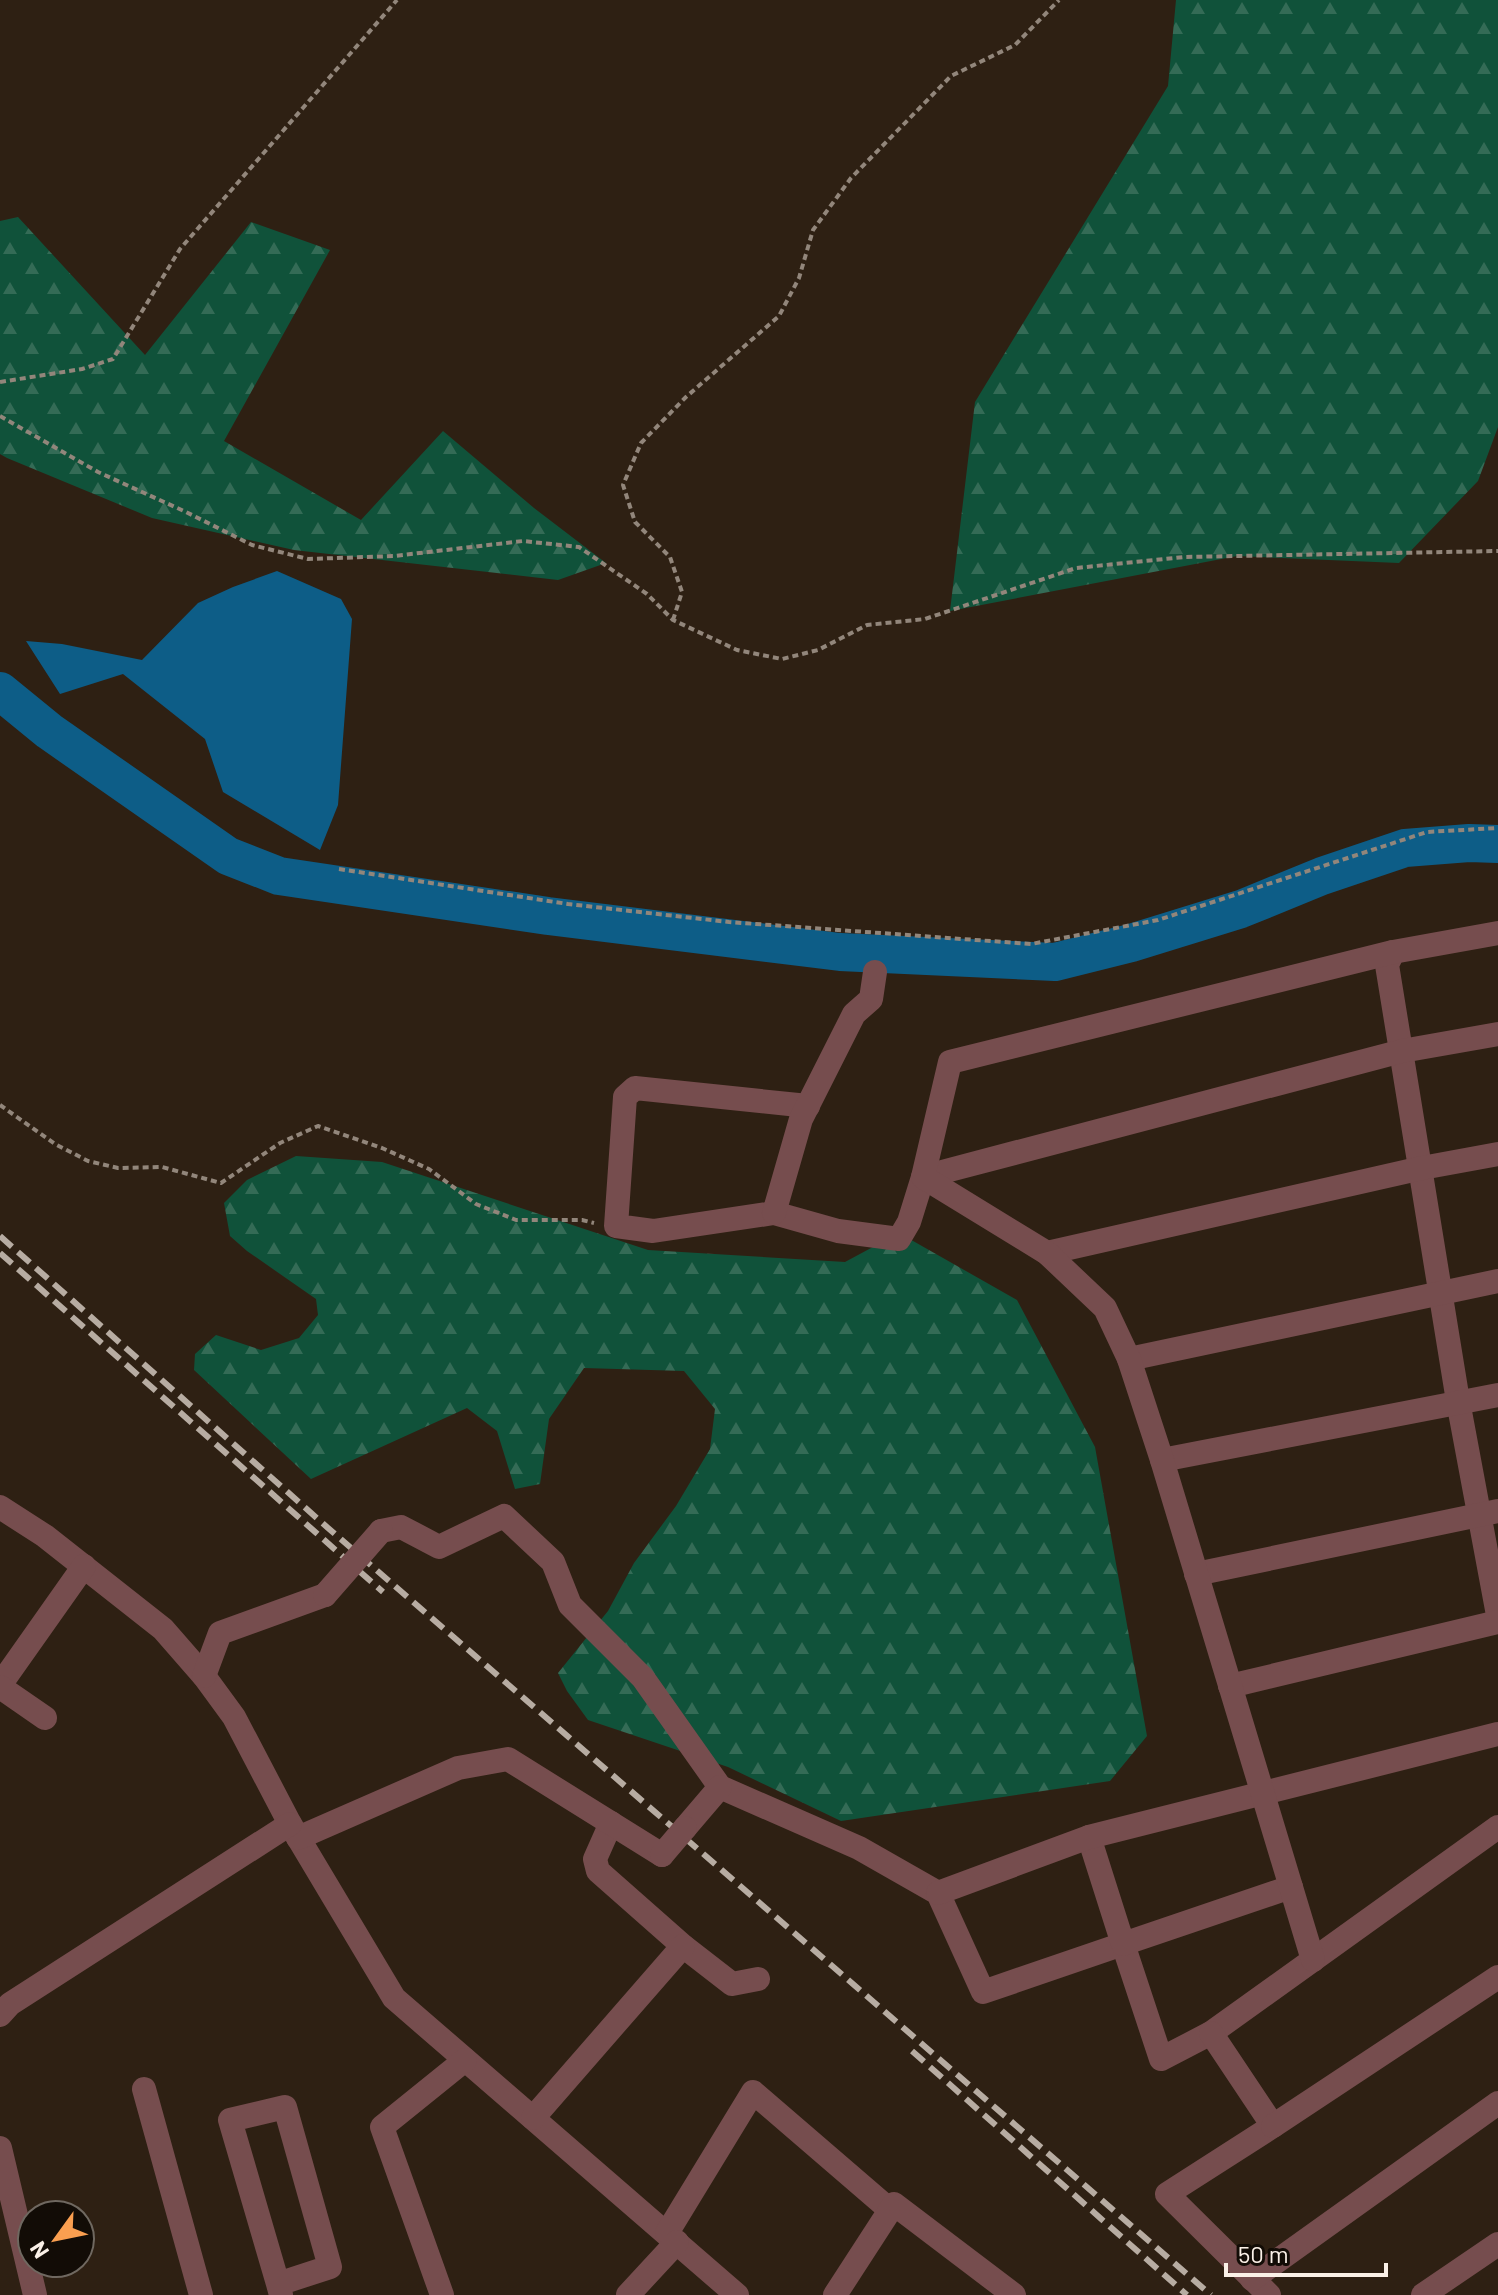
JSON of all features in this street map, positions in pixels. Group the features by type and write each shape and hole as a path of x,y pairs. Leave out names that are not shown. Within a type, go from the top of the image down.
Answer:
{"street":[{"path":"808,1106 635,1088 625,1097 616,1226 653,1231 774,1213 838,1231 899,1239 909,1222 923,1177 950,1062 1393,952 1498,933"},
{"path":"1393,952 1387,965 1458,1401 1489,1513 1498,1615"},
{"path":"774,1213 801,1119 854,1014 871,999 875,972"},
{"path":"923,1177 1402,1051 1498,1034"},
{"path":"1047,1253 1422,1168 1498,1154"},
{"path":"923,1177 1047,1253 1105,1308 1129,1359 1162,1460 1313,1960"},
{"path":"1129,1359 1498,1281"},
{"path":"1162,1460 1498,1395"},
{"path":"0,1507 45,1536 163,1629 204,1676 234,1717 294,1831 394,1998 737,2295"},
{"path":"1196,1574 1489,1513"},
{"path":"204,1676 220,1633 325,1595 381,1531 401,1527 439,1547 504,1516 553,1562 570,1605 643,1678 720,1787 859,1848 938,1893 983,1992 1291,1887"},
{"path":"45,1718 0,1686 84,1566"},
{"path":"1230,1686 1498,1622"},
{"path":"938,1893 1089,1837 1498,1734"},
{"path":"0,2013 294,1831 458,1768 508,1759 662,1855 720,1787"},
{"path":"611,1823 595,1859 598,1871 683,1946 732,1984 758,1979"},
{"path":"1089,1837 1161,2059 1211,2033 1498,1827"},
{"path":"533,2118 683,1946"},
{"path":"1498,1977 1167,2194 1260,2287 1498,2103"},
{"path":"1211,2033 1273,2126"},
{"path":"442,2295 382,2127 465,2060"},
{"path":"144,2089 201,2295"},
{"path":"628,2295 672,2238 753,2092 890,2210"},
{"path":"285,2107 330,2267 279,2290 230,2120 285,2107"},
{"path":"0,2148 35,2295"},
{"path":"835,2295 894,2204 1014,2295"},
{"path":"1423,2295 1498,2244"}],"path":[{"path":"0,382 82,369 113,359 180,249 397,0"},
{"path":"673,620 682,592 670,557 635,522 623,485 641,443 686,397 779,316 799,278 813,230 851,178 951,76 1015,45 1059,0"},
{"path":"0,416 98,472 252,545 308,559 394,556 523,541 579,547 647,594 673,620 737,650 782,659 818,650 867,625 925,619 1076,568 1184,557 1498,551"},
{"path":"339,869 568,904 729,922 1031,944 1158,920 1427,832 1498,828"},
{"path":"0,1105 55,1144 88,1161 118,1168 162,1167 221,1183 280,1143 318,1126 382,1148 429,1169 476,1204 516,1220 582,1220 616,1226"}],"green space":[{"path":"1176,0 1498,0 1498,427 1478,481 1399,563 1237,556 950,611 975,402 1168,86"},
{"path":"18,217 145,355 251,222 330,250 224,441 361,520 443,431 534,508 606,563 558,580 294,550 152,518 0,454 0,221"},
{"path":"296,1156 382,1162 648,1250 845,1262 899,1233 1017,1300 1095,1447 1147,1736 1110,1781 841,1821 728,1767 588,1720 558,1673 608,1611 634,1563 676,1506 710,1449 715,1409 684,1371 584,1368 549,1419 540,1484 515,1489 497,1431 467,1408 311,1479 194,1370 195,1354 216,1335 261,1350 299,1338 318,1315 316,1299 230,1236 224,1203 247,1180"}],"water":[{"path":"277,571 341,599 352,619 338,805 320,850 223,792 205,739 123,674 60,694 26,641 62,644 142,660 198,603"}],"waterway":[{"path":"0,691 49,731 228,856 279,876 548,916 840,952 1055,962 1131,943 1241,909 1322,876 1405,848 1498,844"}],"railway":[{"path":"0,1236 328,1528 1211,2295"},
{"path":"0,1253 383,1592"},
{"path":"912,2051 1187,2295"}]}
